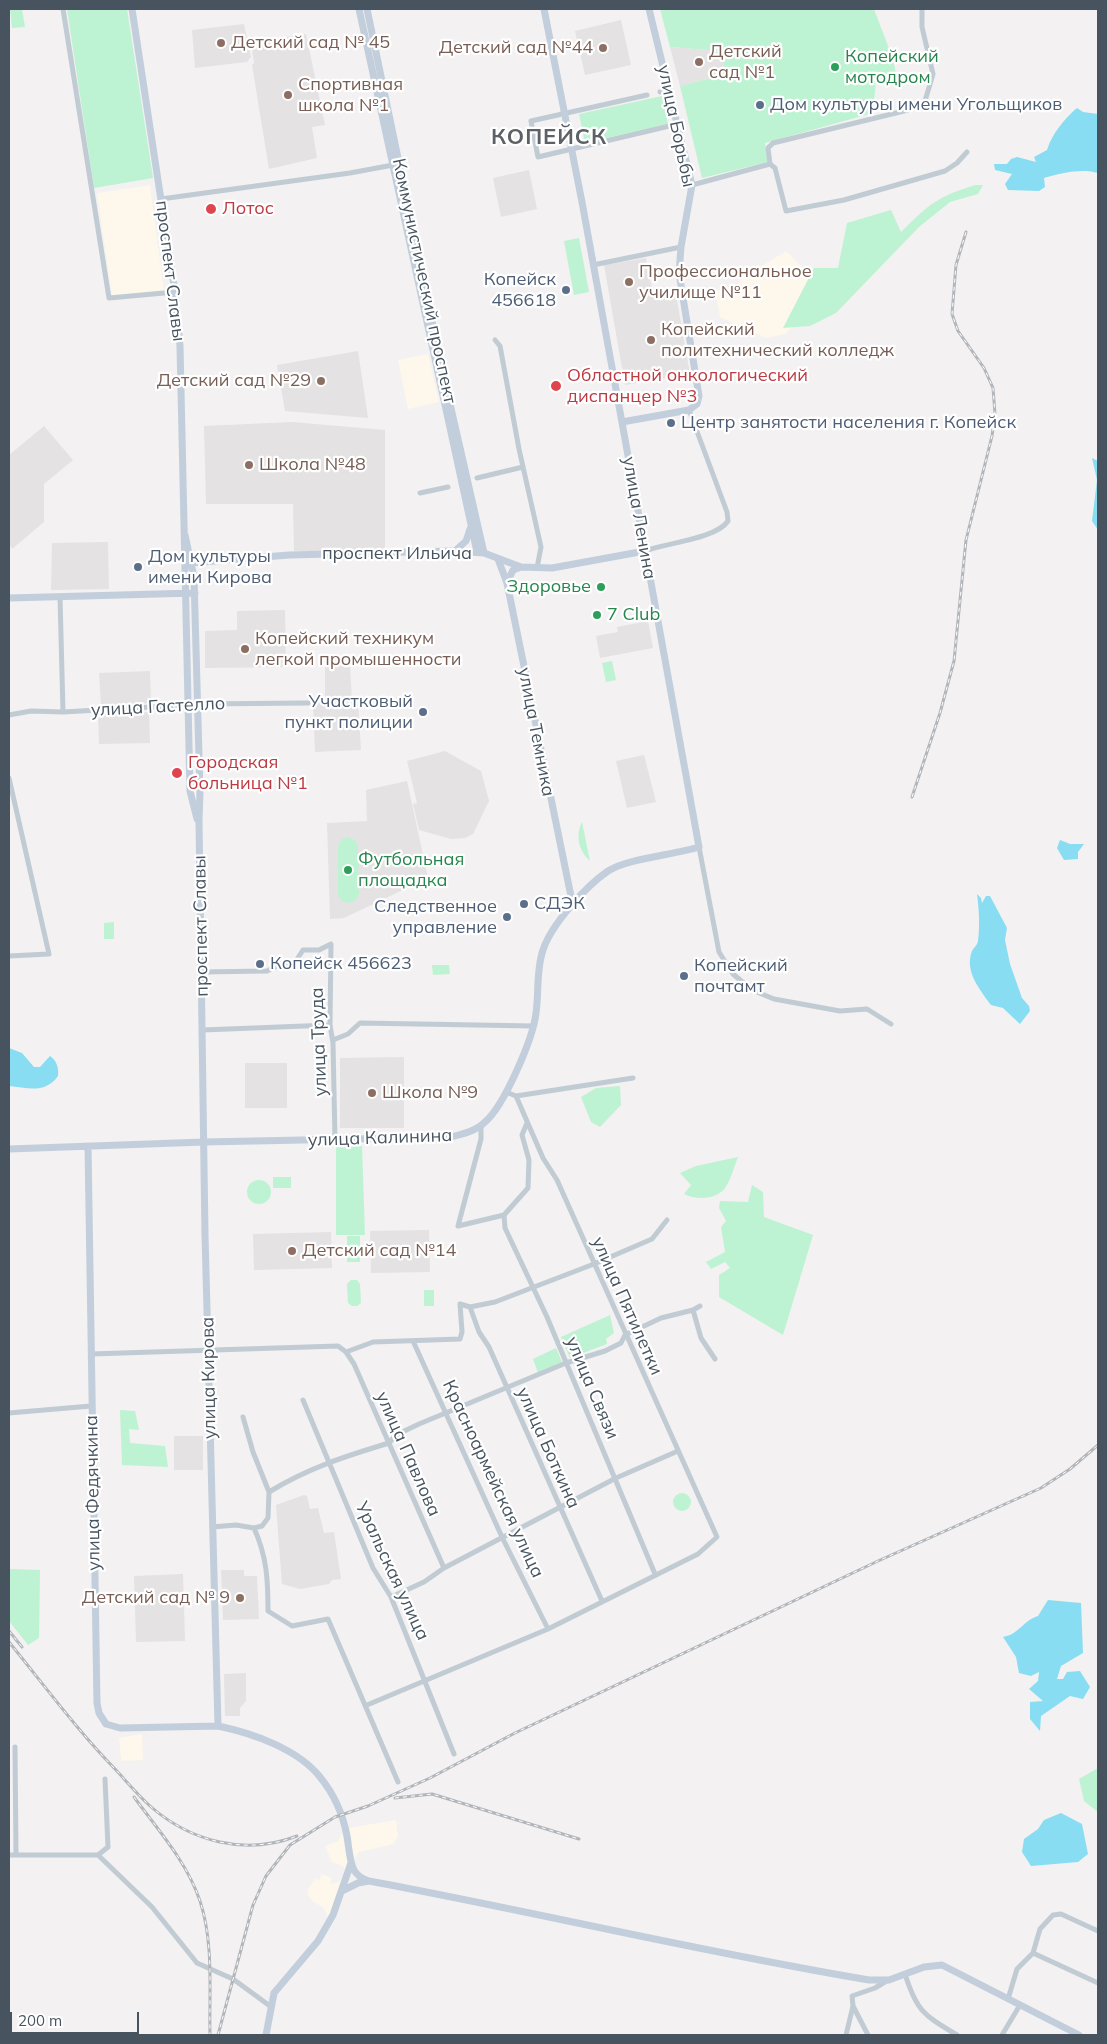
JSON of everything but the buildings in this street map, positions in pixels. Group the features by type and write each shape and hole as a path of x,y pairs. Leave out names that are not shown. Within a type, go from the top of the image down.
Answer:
{"street":[{"path":"63,9 109,298 175,292"},
{"name":"проспект Славы","path":"132,9 175,292 180,346 185,535 183,564 190,791 199,821"},
{"path":"161,199 342,174 396,164 359,9"},
{"name":"Коммунистический проспект","path":"367,9 396,164 481,553"},
{"name":"улица Ленина","path":"544,9 572,150 719,952 733,974 752,990 774,1000 840,1012 867,1009 891,1024"},
{"name":"улица Борьбы","path":"649,9 692,185 681,247 680,285 698,392 696,404 689,410"},
{"path":"922,9 922,27 933,74 925,101 920,106 904,111 773,143 768,148 770,164 775,168 786,211 844,200 945,171 957,163 967,152"},
{"path":"660,92 670,90"},
{"path":"647,95 531,121 538,157 678,124"},
{"path":"692,185 770,164"},
{"path":"593,265 681,247"},
{"path":"495,340 500,346 523,467 541,547 537,568"},
{"path":"436,352 471,525 481,553"},
{"path":"622,422 689,410"},
{"name":"проспект Ильича","path":"183,564 289,555 455,551 481,553 521,567 552,568 645,551 692,539 724,526 728,521 727,512 689,410"},
{"path":"477,478 523,467"},
{"path":"420,493 448,487"},
{"path":"455,551 466,541 471,525"},
{"name":"проспект Славы","path":"185,535 192,563 195,593 202,1030"},
{"name":"улица Темника","path":"497,559 507,583 573,906"},
{"path":"507,583 513,570 521,567"},
{"path":"9,598 195,593"},
{"path":"60,597 63,712"},
{"path":"186,669 197,669"},
{"name":"улица Гастелло","path":"9,715 31,710 63,712 198,704 308,703"},
{"path":"9,778 49,954 9,956"},
{"name":"улица Калинина","path":"9,1149 204,1142 451,1137 481,1126 495,1112 506,1092 534,1026 542,951 551,934 573,906 610,870 624,864 699,847"},
{"name":"улица Труда","path":"202,972 267,971 283,963 294,964 304,950 319,950 331,944 330,1025 333,1040 335,1140"},
{"path":"333,1040 348,1034 360,1022 534,1026"},
{"path":"202,1030 330,1025"},
{"name":"улица Кирова","path":"202,1030 218,1726"},
{"path":"506,1092 516,1096 633,1078"},
{"name":"улица Пятилетки","path":"516,1096 527,1123 557,1180 717,1538 698,1554 655,1574"},
{"path":"481,1126 481,1139 458,1226 504,1215 528,1188 529,1160 522,1135 527,1123"},
{"name":"улица Федячкина","path":"88,1146 99,1713 106,1724 120,1728 218,1726 233,1729 289,1753 319,1776 332,1795 341,1814 352,1863"},
{"name":"улица Связи","path":"504,1215 504,1228 566,1363 655,1574"},
{"path":"92,1354 338,1346 346,1352 373,1342 460,1339 462,1332 460,1304 470,1307 494,1302 594,1264 652,1239 667,1220"},
{"path":"269,1492 295,1476 328,1462 389,1443 396,1435 506,1388 566,1363 606,1351 621,1343 625,1335 661,1318 693,1310 700,1306"},
{"name":"улица Боткина","path":"470,1307 602,1601"},
{"path":"693,1310 700,1338 715,1359"},
{"name":"Красноармейская улица","path":"413,1341 502,1537 548,1629"},
{"name":"улица Павлова","path":"346,1352 389,1443 444,1568"},
{"name":"Уральская улица","path":"302,1400 372,1568 391,1597 454,1754"},
{"path":"9,1412 92,1406"},
{"path":"212,1526 236,1525 254,1528 262,1526 268,1518 269,1492 253,1452 243,1417"},
{"path":"391,1597 424,1582 444,1568 616,1478 678,1451"},
{"path":"254,1528 263,1550 268,1580 268,1611 292,1626 328,1620 367,1705 398,1782"},
{"path":"367,1705 426,1682 548,1629 655,1574"},
{"path":"15,1747 16,1855"},
{"path":"9,1855 98,1855 108,1847 105,1779"},
{"path":"98,1855 152,1907 197,1963 233,1979 270,2006"},
{"path":"352,1863 357,1875 369,1881 439,1893 687,1946 844,1976 869,1980 889,1980"},
{"path":"266,2035 270,2006 280,1983 318,1941 333,1915 352,1863"},
{"path":"343,1891 358,1883 369,1881"},
{"path":"1008,1999 1016,1970 1033,1953 1040,1929 1053,1915 1061,1914 1098,1931"},
{"path":"1033,1953 1098,1984"},
{"path":"846,2035 853,2006 852,1996 924,1966 942,1965 1079,2035"},
{"path":"905,1974 911,1993 924,2015 957,2035"},
{"path":"1002,2035 1020,2005"},
{"path":"853,2006 868,2035"}],"shaded area":[{"name":"Детский сад №44","path":"621,20 631,65 585,75 575,31"},
{"name":"Детский сад № 45","path":"244,24 251,57 247,62 195,68 192,30"},
{"name":"Спортивная школа №1","path":"306,34 325,125 312,127 317,158 269,169 252,65 254,63 251,42"},
{"name":"Детский сад №1","path":"670,47 721,51 726,74 680,86"},
{"path":"529,170 537,209 501,217 493,178"},
{"path":"150,185 164,290 112,297 97,193"},
{"path":"786,251 812,277 805,312 786,334 766,338 720,317 715,291 739,285 741,273 755,278 760,267"},
{"name":"Копейский политехнический колледж","path":"646,258 654,299 676,295 690,374 625,385 604,265"},
{"name":"Детский сад №29","path":"358,351 368,418 285,411 277,365"},
{"path":"428,354 439,402 408,409 398,360"},
{"path":"292,422 385,430 385,551 294,551 293,504 206,504 204,426"},
{"path":"44,426 73,460 44,484 44,522 12,549 9,544 9,455"},
{"path":"108,542 109,589 51,590 52,543"},
{"name":"Копейский техникум легкой промышенности","path":"285,610 286,667 205,668 205,631 237,630 237,611"},
{"path":"648,621 653,648 600,658 596,636 618,632 617,627"},
{"path":"350,665 352,702 358,702 361,750 315,752 313,703 325,696 325,666"},
{"path":"150,671 151,703 101,705 99,673"},
{"path":"149,712 150,743 99,744 98,714"},
{"path":"445,751 481,771 489,801 473,834 465,838 451,839 419,830 413,804 417,803 407,761"},
{"path":"644,755 656,802 627,808 616,761"},
{"path":"407,781 428,878 344,918 330,919 327,823 367,821 366,790"},
{"name":"Школа №9","path":"404,1057 404,1128 340,1128 340,1058"},
{"path":"245,1063 287,1063 287,1108 245,1108"},
{"name":"Детский сад №14","path":"429,1230 430,1272 371,1273 370,1231"},
{"name":"Детский сад №14","path":"331,1232 332,1268 254,1270 253,1234"},
{"path":"174,1436 203,1436 203,1470 174,1470"},
{"path":"304,1495 307,1496 310,1509 318,1508 324,1533 334,1532 341,1579 332,1580 329,1584 300,1589 282,1584 276,1505"},
{"name":"Детский сад № 9","path":"221,1570 244,1570 244,1576 257,1576 259,1619 223,1620"},
{"path":"183,1574 185,1641 136,1642 134,1576"},
{"path":"246,1673 246,1701 240,1708 240,1716 225,1716 224,1674"},
{"path":"142,1734 143,1760 121,1761 119,1738"},
{"path":"396,1820 398,1836 394,1844 359,1852 354,1859 349,1828"},
{"path":"342,1833 347,1857 347,1873 343,1866 332,1862 325,1846 338,1841"},
{"path":"321,1874 331,1877 331,1884 339,1882 344,1877 341,1889 328,1918 324,1908 312,1901 308,1895 308,1889 315,1879 320,1880"}],"green space":[{"path":"10,9 22,9 25,27 12,28"},
{"path":"67,9 127,9 153,178 94,188"},
{"path":"660,9 874,9 893,59 896,74 876,80 873,113 765,143 768,162 702,178 680,86 726,74 721,51 670,47"},
{"path":"662,96 668,124 585,143 579,114"},
{"path":"976,185 983,185 978,194 950,202 919,227 836,313 810,326 783,328 814,268 838,268 847,223 891,210 901,232 919,214 935,202 952,193"},
{"path":"579,238 589,292 574,295 564,241"},
{"path":"612,661 616,680 606,682 602,663"},
{"path":"582,822 590,861 583,853 579,843"},
{"path":"348,837 355,840 358,846 359,894 355,901 347,903 341,900 338,894 338,846 342,839"},
{"path":"114,922 114,939 104,939 104,923"},
{"path":"432,965 449,965 450,974 433,975"},
{"path":"620,1086 621,1105 600,1127 591,1122 581,1097 596,1088"},
{"path":"362,1146 365,1235 336,1235 336,1147"},
{"path":"738,1157 729,1181 721,1192 706,1198 684,1194 691,1185 680,1173 696,1166"},
{"path":"273,1177 291,1177 291,1188 273,1188"},
{"path":"254,1180 264,1180 271,1187 271,1197 264,1204 254,1204 247,1197 247,1187"},
{"path":"752,1185 763,1192 764,1217 813,1235 783,1335 719,1297 719,1275 730,1268 725,1262 711,1269 706,1262 725,1252 721,1227 726,1221 719,1208 720,1201 748,1202"},
{"path":"347,1236 360,1236 360,1262 347,1262"},
{"path":"351,1280 357,1280 360,1284 361,1303 357,1306 352,1306 348,1303 347,1284"},
{"path":"424,1290 434,1290 434,1306 424,1306"},
{"path":"610,1315 614,1333 606,1339 607,1344 570,1358 561,1337"},
{"path":"556,1348 562,1362 538,1373 533,1359"},
{"path":"120,1410 135,1411 139,1430 129,1429 130,1443 165,1446 168,1467 122,1465"},
{"path":"682,1493 688,1496 691,1502 688,1508 682,1511 676,1508 673,1502 676,1496"},
{"path":"9,1569 40,1570 39,1638 28,1645 9,1621"},
{"path":"1098,1768 1098,1812 1084,1801 1079,1779"}],"water":[{"path":"1077,108 1083,112 1098,114 1098,173 1079,171 1044,178 1045,187 1039,191 1008,190 1005,184 1012,174 995,170 994,164 1007,164 1011,159 1017,157 1036,162 1034,157 1047,150 1059,127"},
{"path":"1092,458 1098,461 1098,530 1092,521 1097,480"},
{"path":"1060,840 1070,844 1084,844 1078,852 1078,859 1064,860 1057,848"},
{"path":"977,894 981,898 982,903 986,896 990,896 1007,928 1005,940 1010,964 1022,998 1029,1006 1030,1011 1020,1024 1003,1008 991,1005 974,980 970,958 972,951 978,943 979,935"},
{"path":"9,1048 22,1053 34,1067 40,1067 50,1056 57,1065 58,1076 53,1082 42,1088 9,1086"},
{"path":"1048,1600 1081,1603 1083,1653 1061,1666 1057,1679 1063,1679 1067,1672 1080,1671 1090,1687 1083,1699 1070,1696 1041,1716 1040,1731 1030,1719 1030,1702 1043,1701 1029,1689 1038,1681 1039,1672 1031,1676 1019,1673 1016,1657 1003,1637 1013,1633 1038,1616"},
{"path":"1061,1813 1082,1824 1088,1854 1078,1862 1031,1866 1022,1852 1024,1839 1038,1829 1044,1820"}],"railway":[{"path":"912,797 940,713 954,661 966,540 992,436 995,414 993,388 984,368 958,331 952,314 956,265 966,232"},
{"path":"218,2035 253,1905 266,1876 290,1845 335,1817 368,1806 430,1778 515,1733 878,1561 1041,1488 1070,1469 1098,1445"},
{"path":"9,1631 22,1647"},
{"path":"9,1642 88,1739 141,1797 166,1818 183,1829 201,1837 239,1845 278,1842 297,1836"},
{"path":"395,1798 432,1794 579,1839"},
{"path":"134,1797 180,1860 200,1901 209,1951 210,2035"}],"place":[{"name":"Детский сад № 45","path":"221,43"},
{"name":"Детский сад №44","path":"603,48"},
{"name":"Детский сад №1","path":"699,62"},
{"name":"Копейский мотодром","path":"835,67"},
{"name":"Спортивная школа №1","path":"288,95"},
{"name":"Дом культуры имени Угольщиков","path":"760,105"},
{"name":"Лотос","path":"211,209"},
{"name":"Профессиональное училище №11","path":"629,282"},
{"name":"Копейск 456618","path":"566,290"},
{"name":"Копейский политехнический колледж","path":"651,340"},
{"name":"Детский сад №29","path":"321,381"},
{"name":"Областной онкологический диспанцер №3","path":"556,386"},
{"name":"Центр занятости населения г. Копейск","path":"671,423"},
{"name":"Школа №48","path":"249,465"},
{"name":"Дом культуры имени Кирова","path":"138,567"},
{"name":"Здоровье","path":"601,587"},
{"name":"7 Club","path":"597,615"},
{"name":"Копейский техникум легкой промышенности","path":"245,649"},
{"name":"Участковый пункт полиции","path":"423,712"},
{"name":"Городская больница №1","path":"177,773"},
{"name":"Футбольная площадка","path":"348,870"},
{"name":"СДЭК","path":"524,904"},
{"name":"Следственное управление","path":"507,917"},
{"name":"Копейск 456623","path":"260,964"},
{"name":"Копейский почтамт","path":"684,976"},
{"name":"Школа №9","path":"372,1093"},
{"name":"Детский сад №14","path":"292,1251"},
{"name":"Детский сад № 9","path":"240,1598"}],"district":[{"name":"КОПЕЙСК","path":"549,137"}]}
